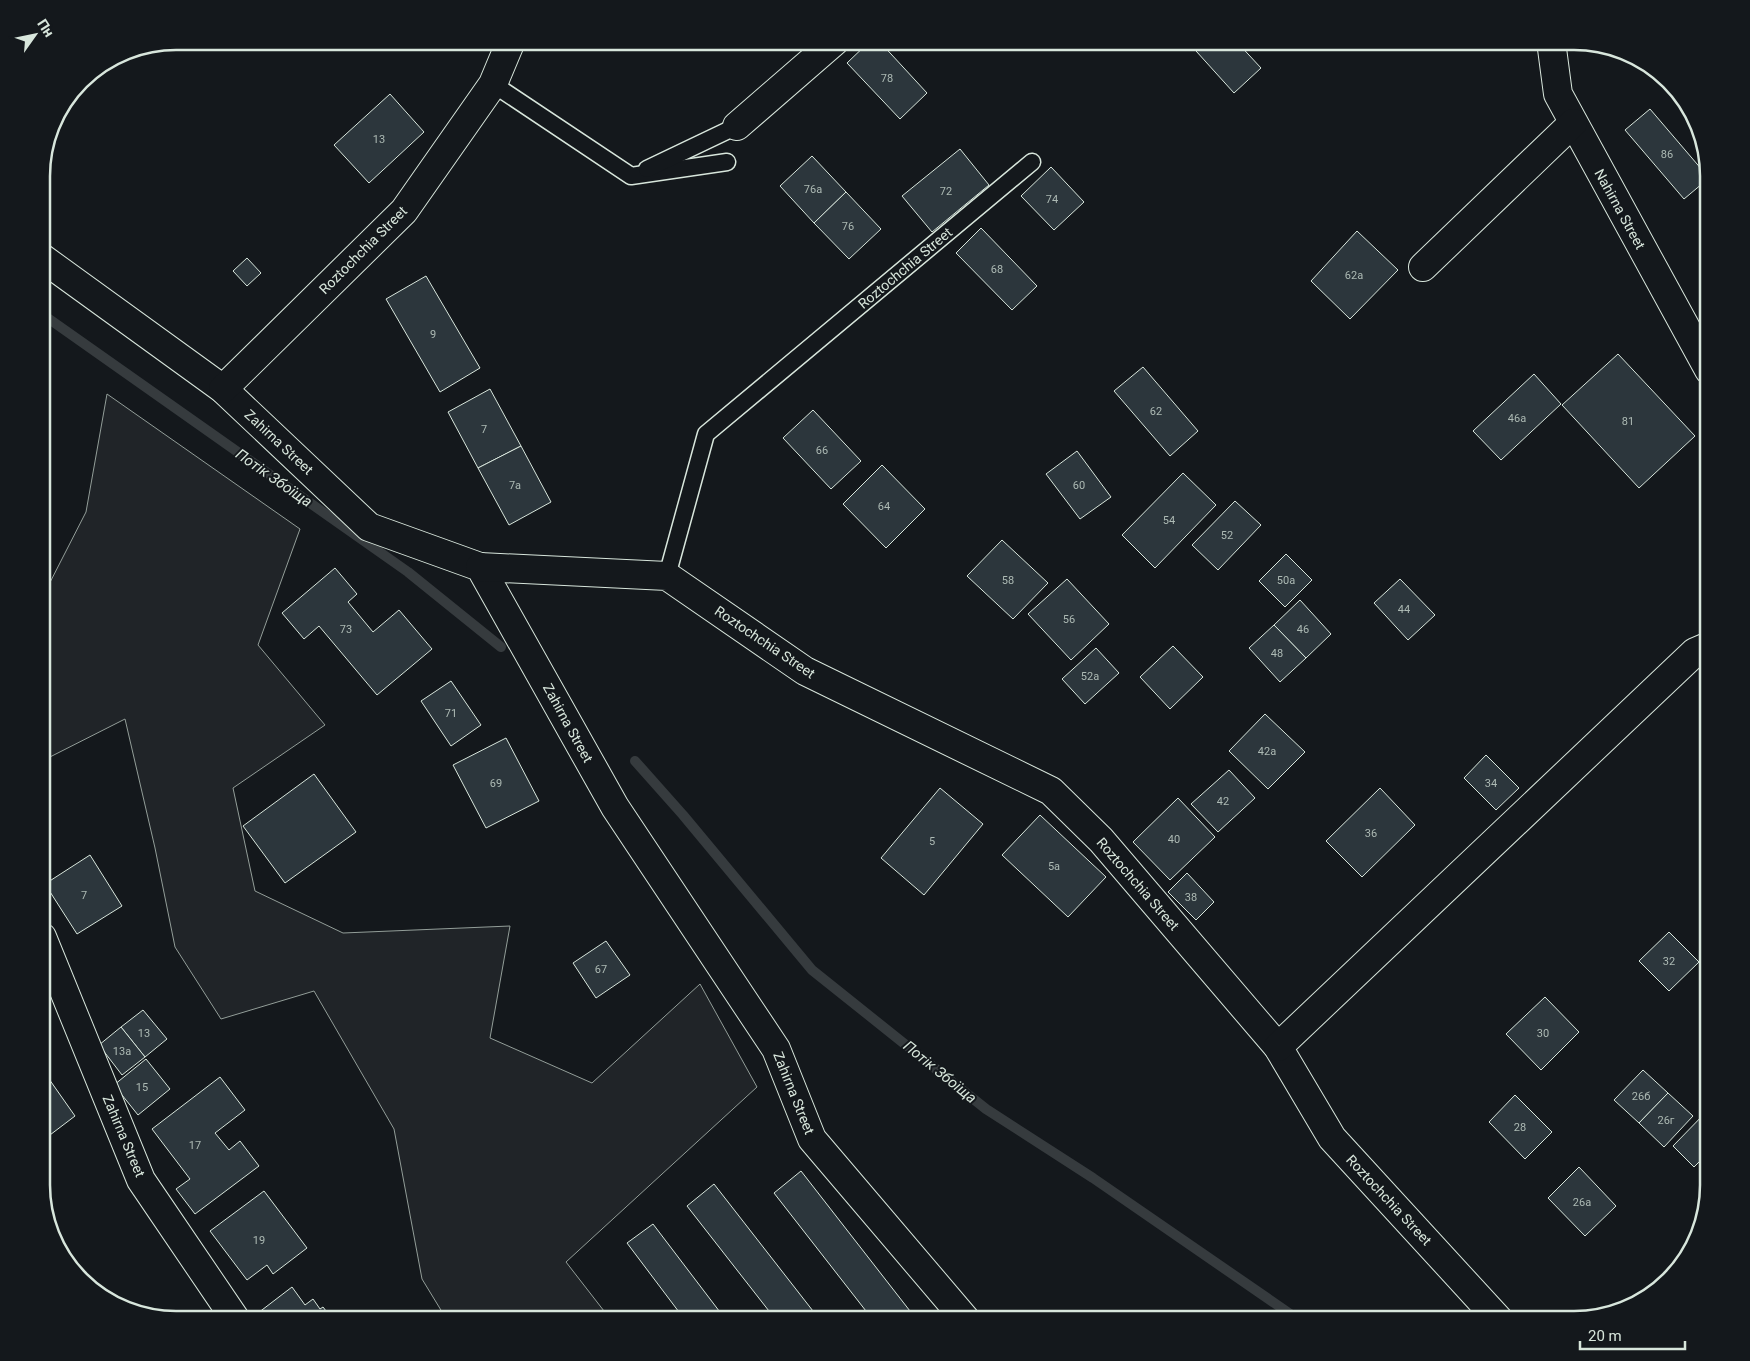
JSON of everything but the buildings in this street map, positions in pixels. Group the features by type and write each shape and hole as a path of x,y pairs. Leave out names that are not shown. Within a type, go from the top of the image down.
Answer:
{"street":[{"name":"Roztochchia Street","path":"223,389 404,211 493,84 507,50"},
{"path":"737,126 825,50"},
{"name":"Nahirna Street","path":"1552,50 1558,94 1700,354"},
{"path":"1423,267 1573,123"},
{"name":"Zahirna Street","path":"50,264 223,389 369,527 480,568 615,807 776,1049 812,1139 958,1311"},
{"path":"480,568 667,576"},
{"name":"Roztochchia Street","path":"667,576 804,671 1051,791 1101,840 1278,1047 1332,1138 1491,1311"},
{"path":"1278,1047 1695,652 1700,650"},
{"name":"Zahirna Street","path":"50,957 141,1180 230,1311"}],"lane":[{"path":"493,84 631,176 727,162"},
{"path":"631,176 737,126"},
{"name":"Roztochchia Street","path":"667,576 706,434 1032,162"}],"shaded area":[{"path":"107,394 300,529 258,645 325,725 233,788 255,891 343,933 510,926 490,1038 592,1083 700,984 757,1087 566,1262 604,1311 442,1311 422,1279 394,1129 314,991 221,1019 175,947 155,848 125,719 50,757 50,582 86,512"}],"waterway":[{"name":"Потік Збоїща","path":"50,320 408,572 501,647"},
{"name":"Потік Збоїща","path":"635,761 683,815 812,970 986,1109 1093,1178 1286,1311"}]}
